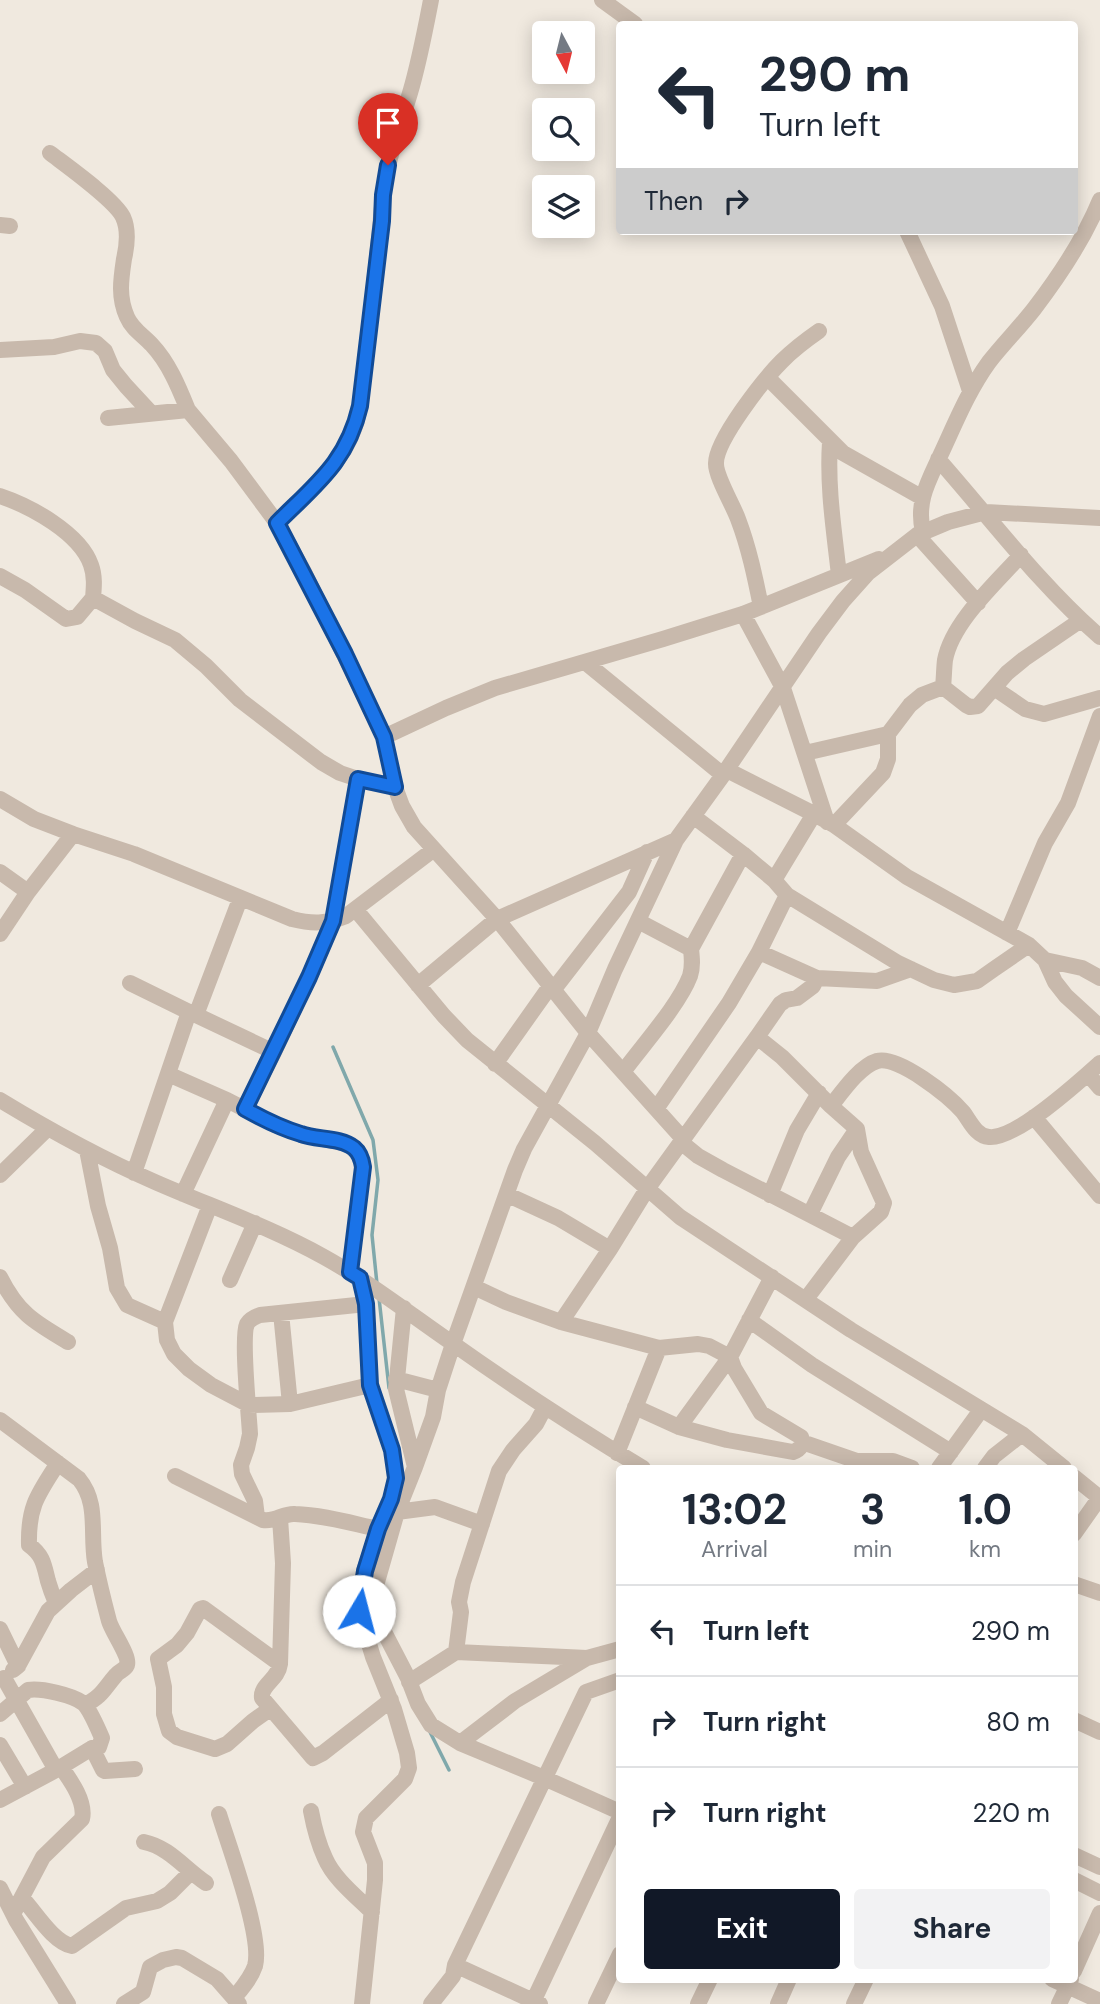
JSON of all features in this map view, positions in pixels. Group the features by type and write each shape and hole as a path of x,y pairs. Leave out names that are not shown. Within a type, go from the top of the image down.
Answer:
{"street":[{"path":"277,523 330,471 355,428 360,406 388,165 414,79 431,0"},
{"path":"602,0 631,21"},
{"path":"50,153 93,186 123,217 127,234 121,275 123,306 128,321 153,346 178,386 188,410 231,461 277,523 384,737 395,787 414,827 496,919 588,1033 683,1142 698,1156 853,1237"},
{"path":"978,603 920,533 921,497 970,391 1070,258 1100,200"},
{"path":"909,235 942,306 970,391"},
{"path":"761,607 746,540 715,462 727,433 768,378 793,350 819,331"},
{"path":"0,350 54,347 80,341 96,343 105,351 113,370 125,386 151,413"},
{"path":"768,378 830,442 856,463 921,497"},
{"path":"108,418 188,410"},
{"path":"830,442 828,468 839,575"},
{"path":"939,459 1021,555 1081,621 1100,637"},
{"path":"0,496 18,502 75,540 91,562 94,574 93,598 77,617 66,619 0,576"},
{"path":"616,1812 544,1777 460,1743 431,1725 418,1704 381,1626 373,1596 397,1512 433,1417 438,1390 453,1344 515,1170 588,1033 676,840 819,634 868,573 920,533 986,512 1100,518"},
{"path":"384,737 495,688 743,614 894,552"},
{"path":"943,687 945,659 951,642 978,603 1021,555"},
{"path":"93,598 175,640 240,700 302,749 340,773 395,787"},
{"path":"743,614 783,688 825,820"},
{"path":"943,687 970,707 978,706 1024,659 1081,621"},
{"path":"585,662 725,773 825,820 906,877 1030,945 1045,960 1055,982 1066,996 1100,1027"},
{"path":"774,880 825,820 883,773 888,759 888,734 910,705 922,695 943,687"},
{"path":"994,688 1025,709 1044,714 1100,698"},
{"path":"1007,933 1045,843 1068,803 1100,716"},
{"path":"805,753 888,734"},
{"path":"245,1109 274,1052 333,921 358,779"},
{"path":"0,799 34,819 134,854 240,899 313,924 333,921 356,910 433,850"},
{"path":"693,816 743,853 788,895 934,980 954,985 977,981 1030,945"},
{"path":"0,934 28,891 73,834"},
{"path":"418,985 496,919 676,840"},
{"path":"495,1064 552,987 629,892 647,852"},
{"path":"623,1072 690,977 691,949 743,853"},
{"path":"0,872 28,891"},
{"path":"656,1109 729,1003 760,952 788,895"},
{"path":"134,1172 168,1074 240,899"},
{"path":"356,910 467,1041 550,1105 680,1217 851,1330 1020,1433 1060,1465"},
{"path":"638,921 691,949"},
{"path":"760,952 817,978 877,981 911,969"},
{"path":"1045,960 1082,968 1100,978"},
{"path":"561,1322 648,1189 780,1004 797,998 813,986 817,978"},
{"path":"130,983 274,1052"},
{"path":"757,1037 782,1057 857,1129 861,1152 884,1202 881,1212 853,1237 806,1299"},
{"path":"831,1106 869,1065 880,1060 906,1069 941,1090 978,1132 986,1137 1002,1134 1034,1117 1094,1069 1100,1088"},
{"path":"168,1074 284,1128 303,1135 347,1144 358,1152 363,1167 360,1278 366,1304 370,1385 392,1450 396,1478 365,1571 359,1611 373,1657 391,1700 409,1768 405,1779 366,1818 363,1832 375,1863 362,2004"},
{"path":"770,1195 797,1130 819,1093"},
{"path":"0,1100 87,1150 291,1239 360,1278 545,1407 638,1465"},
{"path":"183,1194 227,1100"},
{"path":"1034,1117 1100,1196"},
{"path":"0,1175 47,1129"},
{"path":"810,1214 838,1157 857,1129"},
{"path":"87,1150 117,1288 127,1305 165,1322"},
{"path":"508,1195 558,1217 610,1249"},
{"path":"210,1205 165,1322 167,1340 174,1354 211,1385 249,1405 290,1404 370,1385"},
{"path":"230,1280 255,1223"},
{"path":"0,1277 16,1305 26,1316 68,1342"},
{"path":"679,1427 730,1357 772,1277"},
{"path":"474,1287 561,1322 659,1348 698,1344 709,1346 730,1357 761,1413 801,1437 802,1442 797,1451 793,1452 727,1440 679,1427 635,1407"},
{"path":"257,1517 255,1501 242,1474 241,1465 250,1434 245,1340 247,1323 260,1315 366,1304"},
{"path":"401,1306 396,1389 415,1467"},
{"path":"281,1313 290,1404"},
{"path":"749,1320 812,1365 951,1452"},
{"path":"617,1453 659,1348"},
{"path":"396,1379 438,1390"},
{"path":"456,1652 463,1582 499,1471 536,1424 545,1407"},
{"path":"941,1465 985,1412"},
{"path":"0,1420 79,1479 91,1500 97,1570 109,1623 128,1657 128,1663 101,1696 85,1705"},
{"path":"987,1465 1020,1433"},
{"path":"802,1442 857,1461 893,1461 904,1465"},
{"path":"56,1603 44,1561 37,1550 29,1545 28,1530 30,1513 39,1492 58,1463"},
{"path":"175,1476 271,1522 293,1513 378,1529"},
{"path":"1078,1480 1100,1498 1078,1528"},
{"path":"397,1512 435,1507 482,1524"},
{"path":"280,1518 283,1563 280,1664 279,1673 261,1693 270,1709 313,1758 391,1700"},
{"path":"13,1914 43,1857 84,1815 77,1795 2,1678 18,1665 48,1611 97,1570"},
{"path":"1078,1585 1100,1593"},
{"path":"270,1709 227,1744 215,1749 177,1737 169,1731 164,1714 164,1688 158,1659 177,1645 203,1608 280,1664"},
{"path":"0,1629 18,1665"},
{"path":"460,1743 515,1702 587,1658 616,1650"},
{"path":"409,1682 456,1652 587,1658"},
{"path":"431,2004 453,1976 455,1965 586,1692 616,1683"},
{"path":"0,1714 28,1690 35,1689 74,1699 85,1705 102,1738 99,1747 92,1748 0,1800"},
{"path":"1078,1722 1100,1732"},
{"path":"0,1745 25,1787"},
{"path":"92,1748 105,1771 135,1769"},
{"path":"311,1811 326,1861 372,1912"},
{"path":"124,2004 143,1992 150,1967 163,1959 182,1958 217,1979 237,2001 254,1969 257,1952 254,1931 219,1814"},
{"path":"455,1965 535,2003 616,1823"},
{"path":"144,1842 156,1844 206,1883"},
{"path":"1078,1857 1100,1867"},
{"path":"23,1899 55,1937 72,1946 126,1908 157,1901 170,1893 190,1872"},
{"path":"1078,1882 1100,1893"},
{"path":"0,1888 68,2004"},
{"path":"1078,1963 1100,1913"},
{"path":"596,2004 616,1962"},
{"path":"698,2004 708,1983"},
{"path":"710,2004 719,1983"},
{"path":"778,2004 787,1983"},
{"path":"854,2004 864,1983"},
{"path":"1059,2004 1069,1983"},
{"path":"1076,1983 1100,2001"}],"waterway":[{"path":"333,1047 373,1140 378,1180 372,1235 377,1284"},
{"path":"379,1298 389,1388"},
{"path":"429,1730 449,1770"}],"route":[{"path":"359,1611 365,1571 396,1478 392,1450 370,1385 366,1304 360,1278 350,1272 362,1160 358,1152 347,1144 303,1135 275,1125 245,1109 274,1052 333,921 358,779 395,787 384,737 345,654 277,523 330,471 355,428 360,406 388,165"}]}
